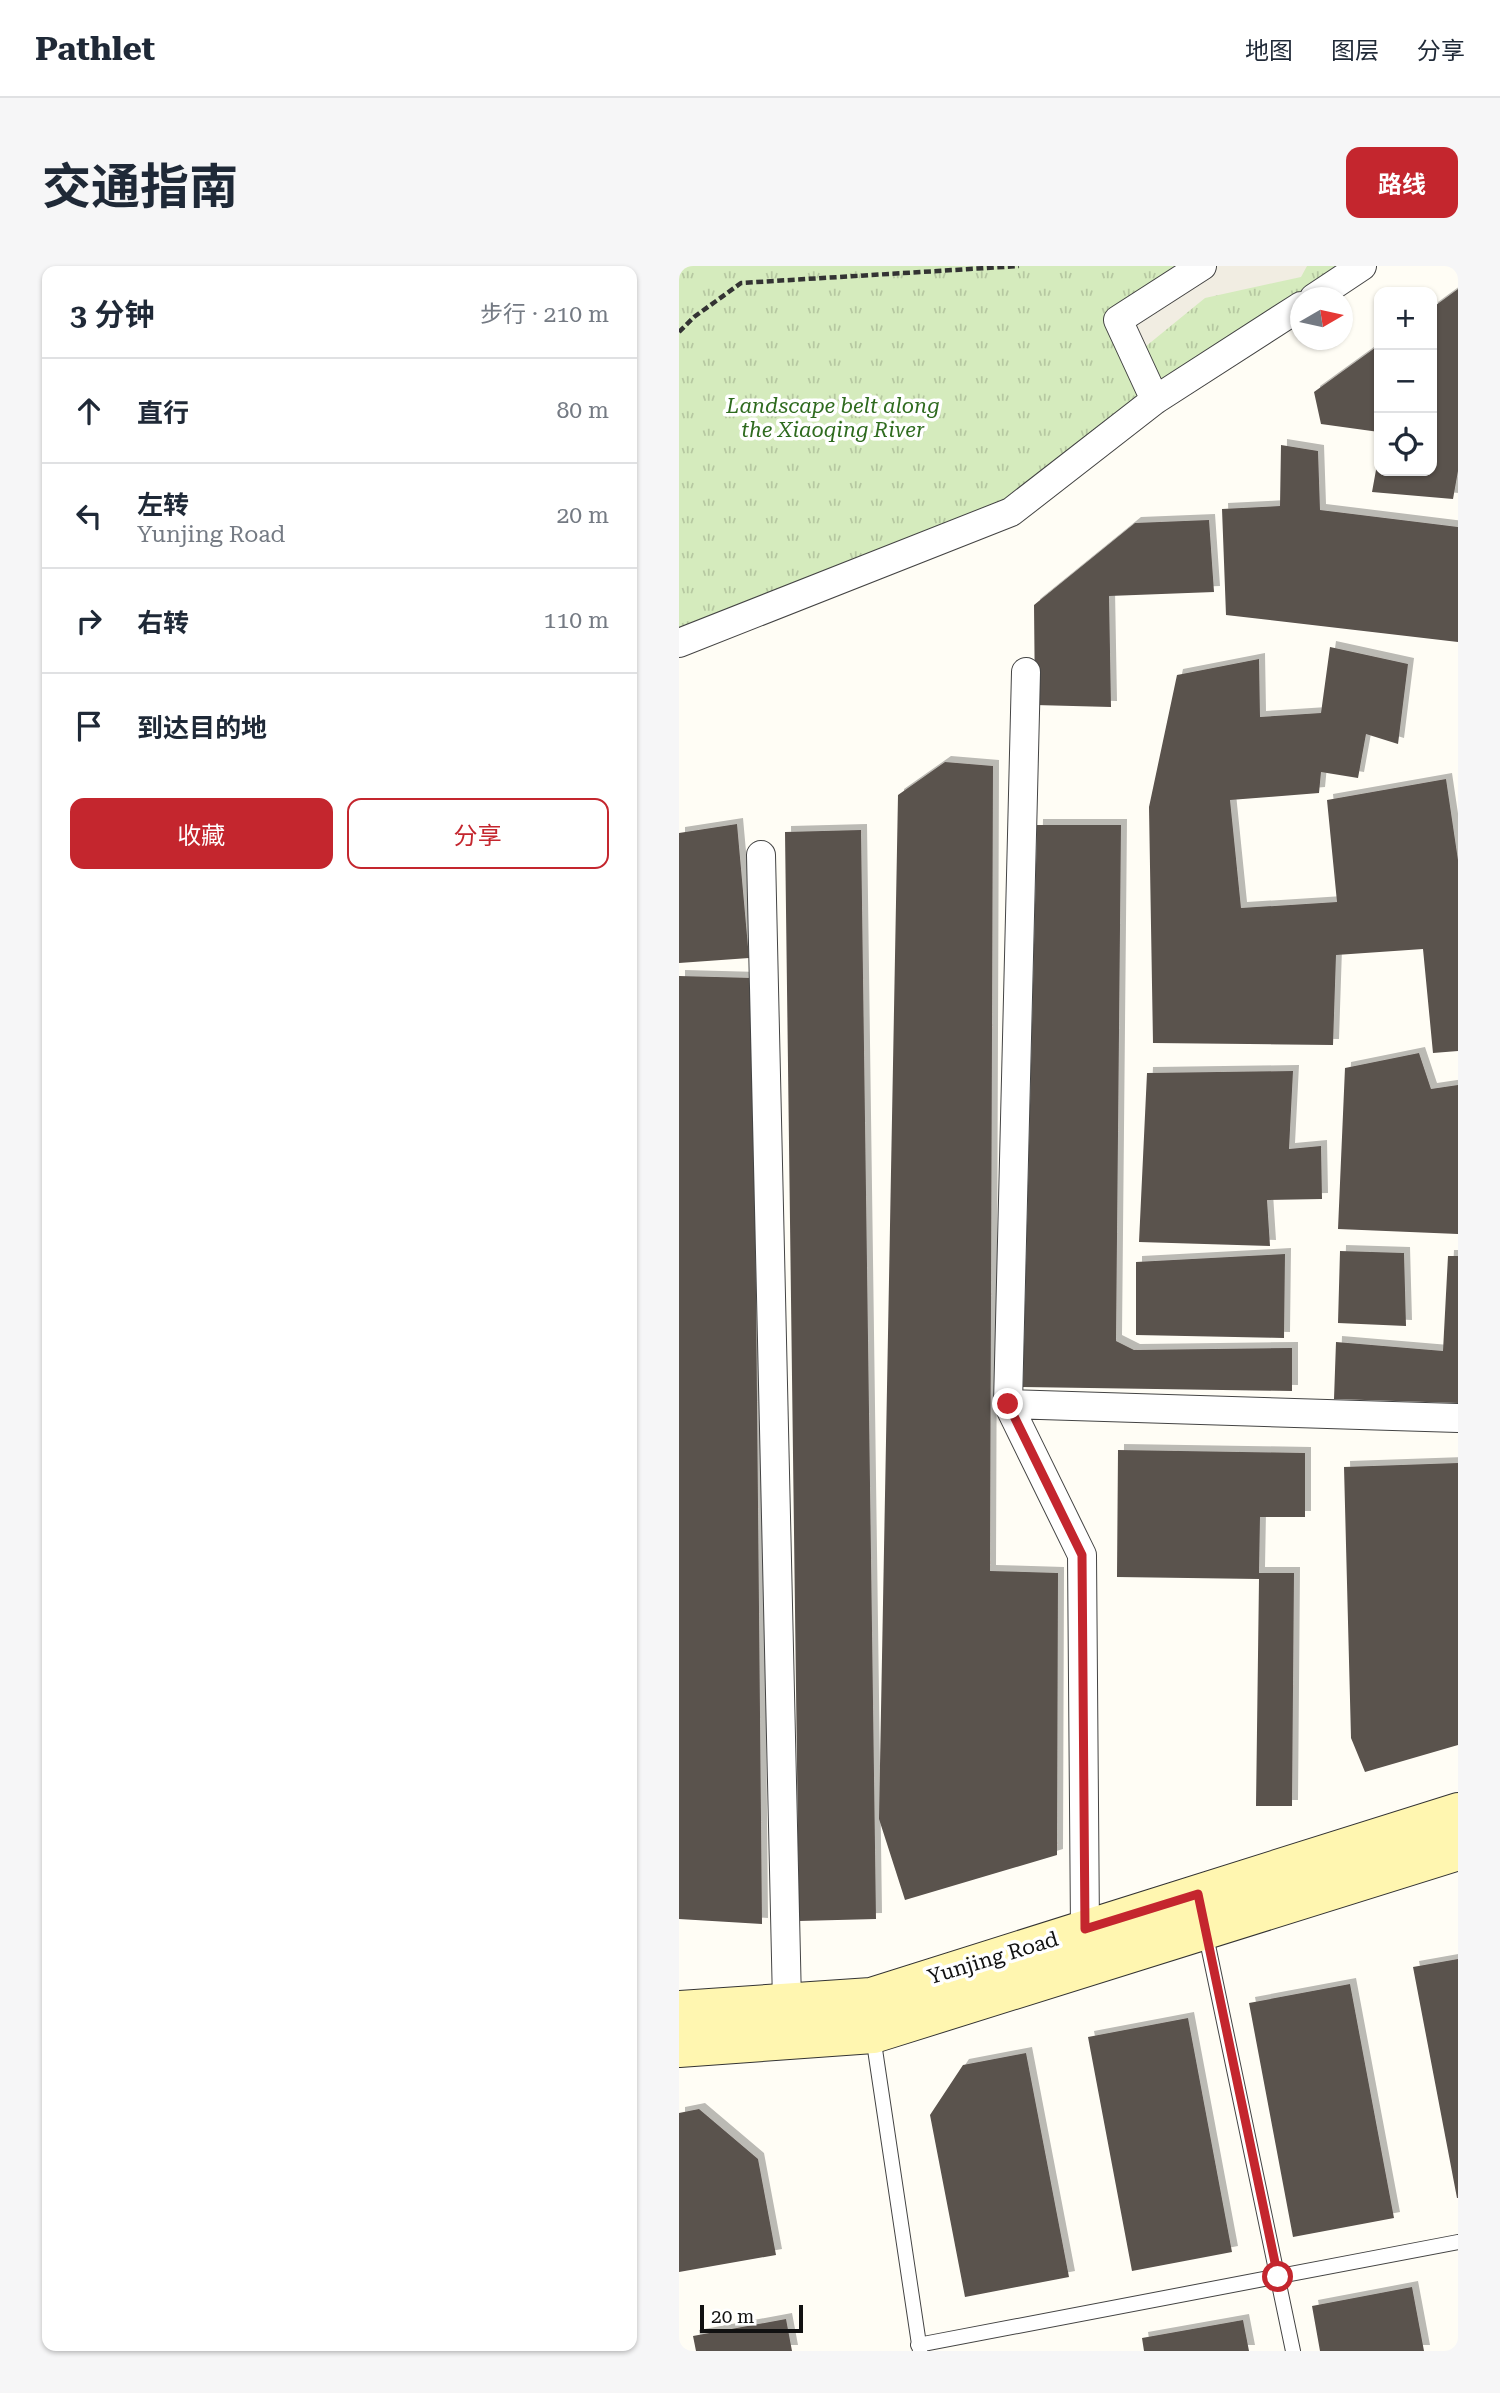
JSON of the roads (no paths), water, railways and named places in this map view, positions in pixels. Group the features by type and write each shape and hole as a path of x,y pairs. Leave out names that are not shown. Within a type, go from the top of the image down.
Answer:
{"street":[{"path":"1155,400 1118,320 1202,266"},
{"path":"1330,287 1362,266"},
{"path":"679,643 1011,512 1155,400 1290,312"},
{"path":"1026,672 1008,1404 1082,1555 1085,1929"},
{"path":"761,855 787,2003"},
{"path":"1008,1404 1458,1419"},
{"name":"Yunjing Road","path":"679,2048 872,2015 1201,1911 1458,1812"},
{"name":"Yunjing Road","path":"679,2010 787,2003 872,2015 1085,1929 1201,1911 1458,1851"}],"lane":[{"path":"1201,1911 1293,2351"},
{"path":"872,2015 919,2348 1458,2242"}],"park label":[{"name":"Landscape belt along the Xiaoqing River","path":"833,418"}]}
